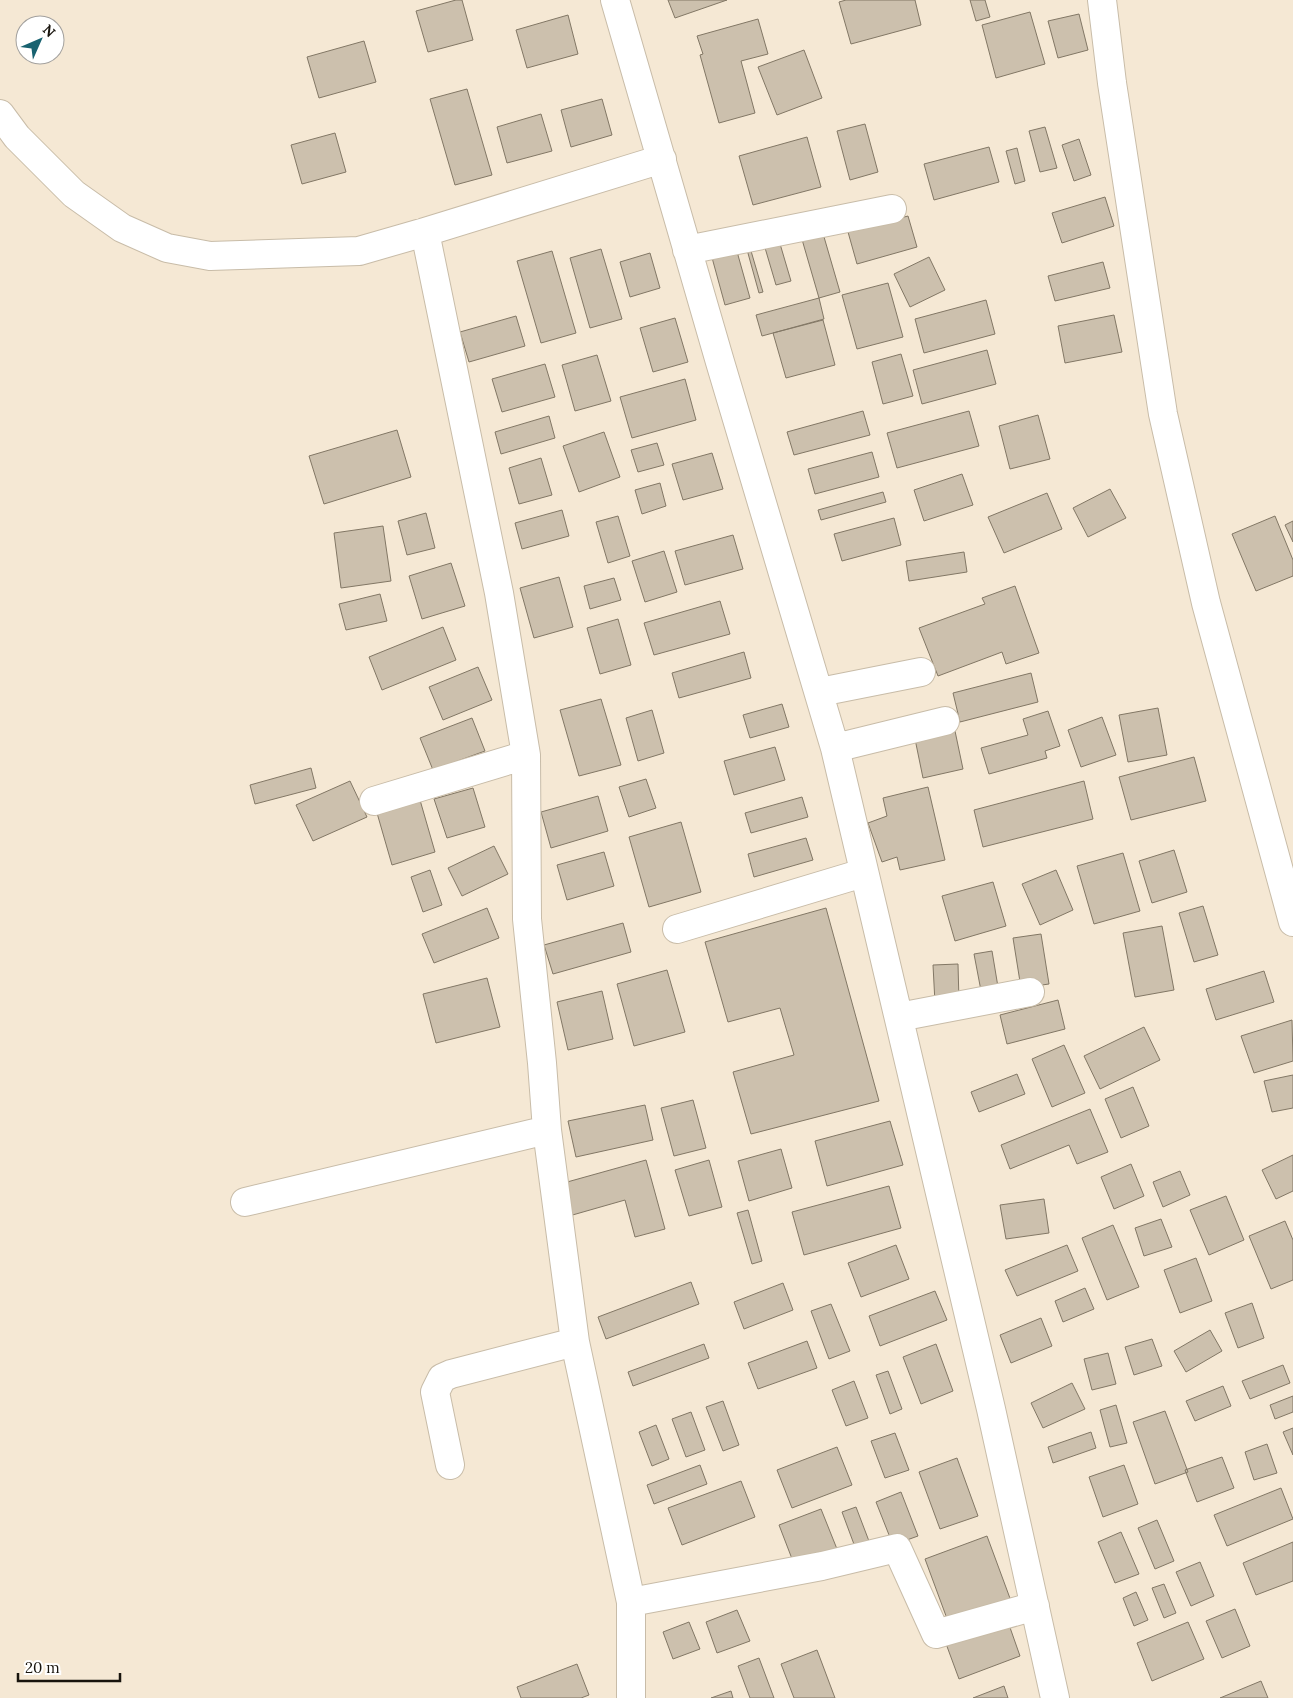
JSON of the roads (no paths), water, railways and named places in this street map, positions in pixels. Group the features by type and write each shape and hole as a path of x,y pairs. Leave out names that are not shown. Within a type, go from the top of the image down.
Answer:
{"street":[{"path":"615,0 835,748 1056,1698"},
{"path":"1102,0 1114,93 1163,414 1206,603 1293,922"},
{"path":"0,114 17,137 74,194 122,228 167,248 210,256 360,250 425,232 662,159"},
{"path":"687,250 892,209"},
{"path":"425,232 499,593 526,755 527,920 542,1063 546,1130 575,1342 632,1602 631,1698"},
{"path":"820,692 921,672"},
{"path":"835,748 945,721"},
{"path":"374,801 526,755"},
{"path":"677,929 863,873"},
{"path":"899,1017 1030,992"},
{"path":"246,1202 546,1130"},
{"path":"450,1465 434,1392 442,1378 451,1374 575,1342"},
{"path":"632,1602 822,1566 897,1548 936,1634 1035,1606"}]}
